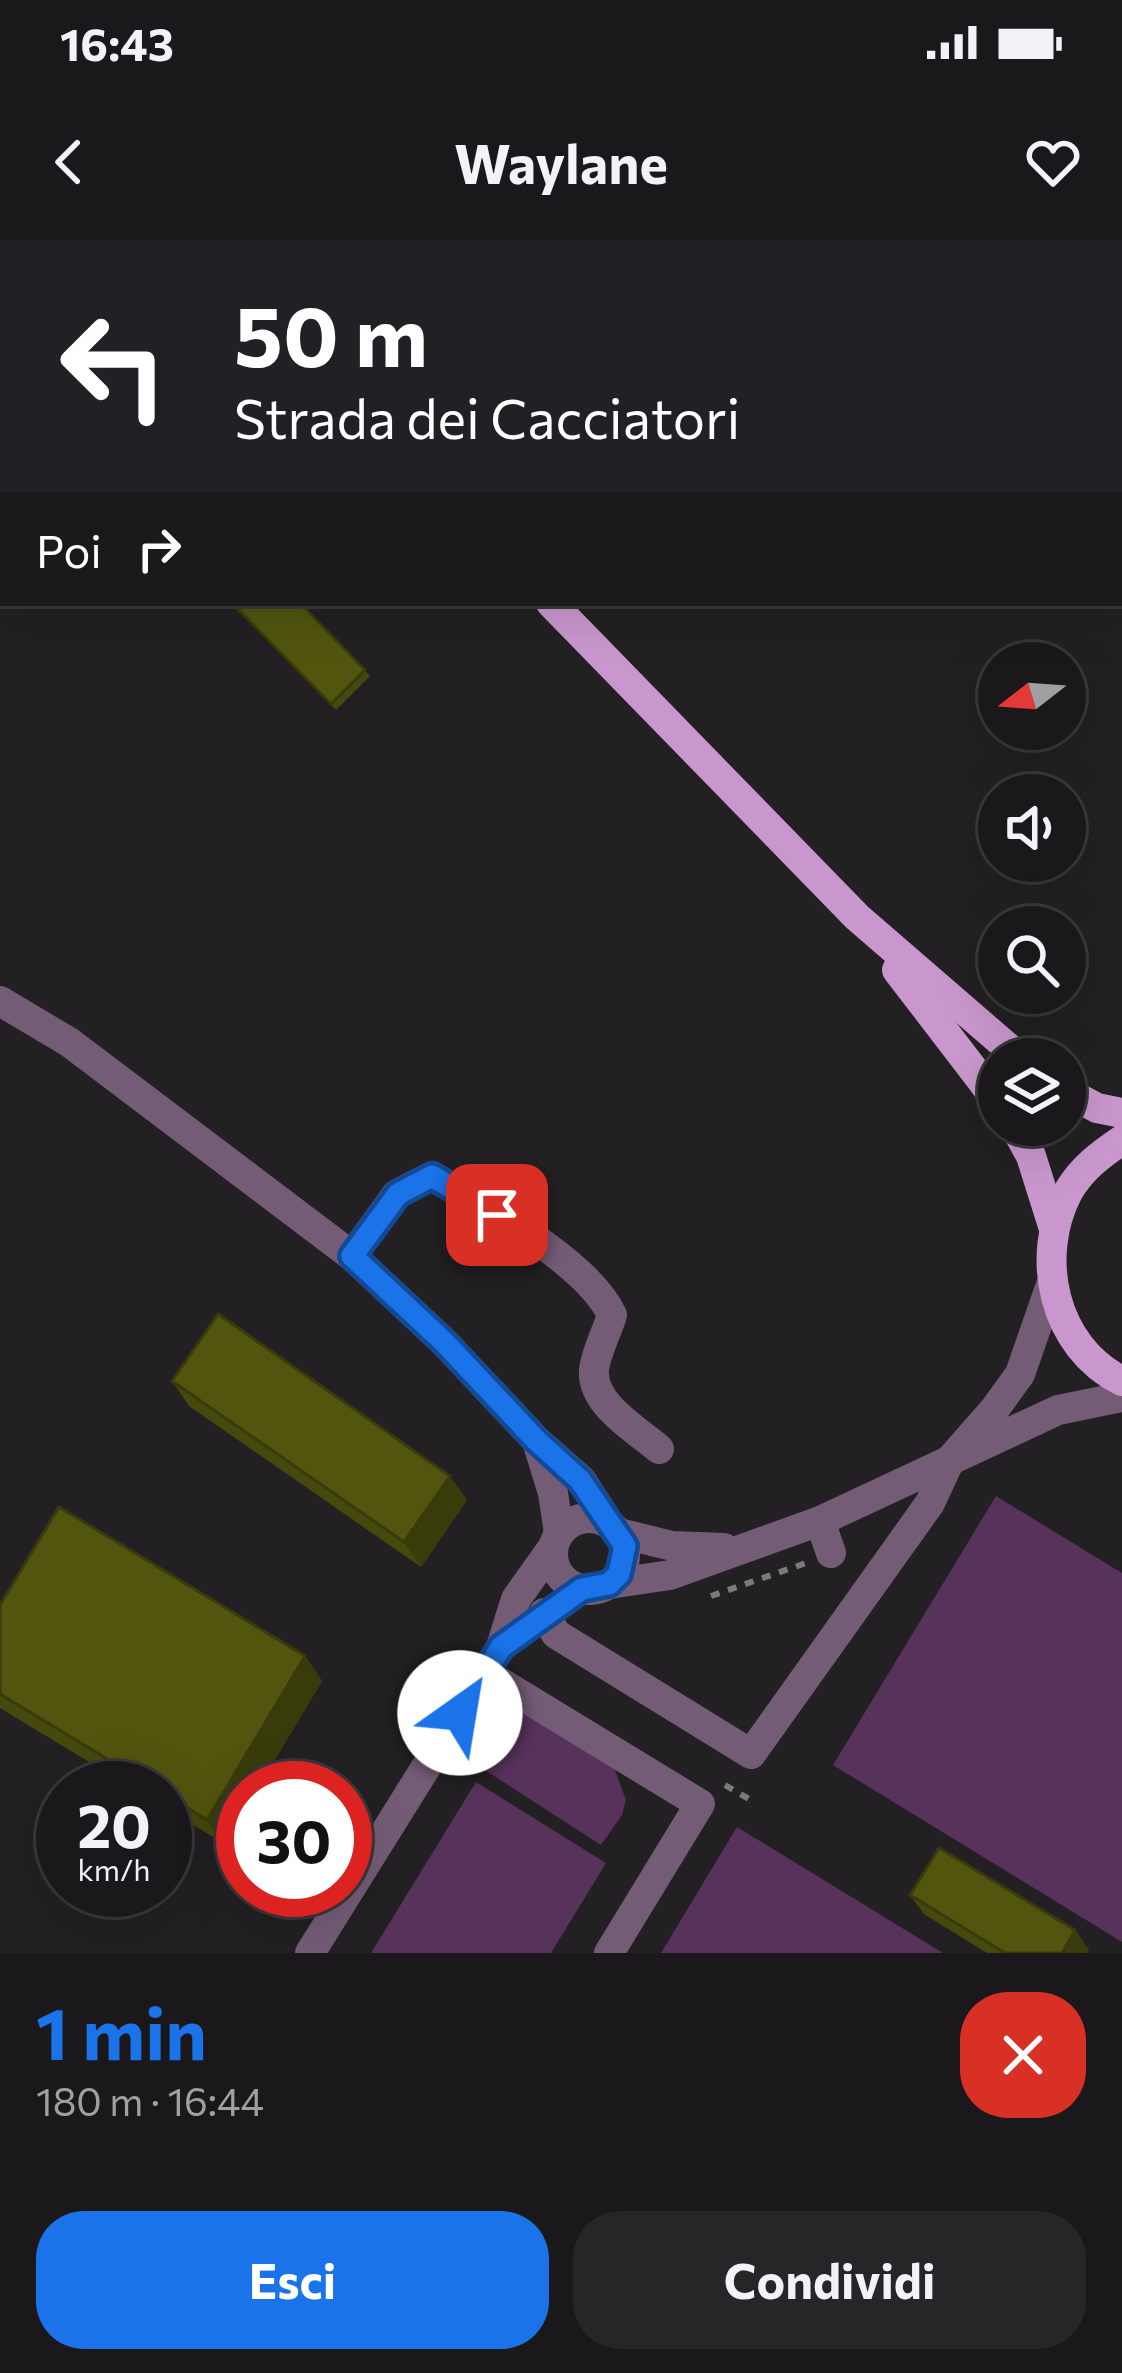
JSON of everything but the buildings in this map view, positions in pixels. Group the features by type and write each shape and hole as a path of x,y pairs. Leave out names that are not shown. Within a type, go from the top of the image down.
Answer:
{"main road":[{"path":"554,606 857,917 997,1038"},
{"path":"857,917 978,1075"},
{"path":"1086,1103 1122,1113"},
{"path":"1122,1140 1095,1158 1069,1190 1054,1229 1052,1282 1063,1318 1084,1350 1122,1381"},
{"path":"1026,1146 1054,1229"}],"street":[{"path":"0,1001 69,1042 352,1256 580,1480 625,1546 625,1561 596,1587 544,1613 493,1660"},
{"path":"352,1256 398,1194 432,1176 530,1234 604,1298 612,1315 594,1370 596,1385 606,1403 659,1449"},
{"path":"544,1613 556,1634 751,1754 931,1503 950,1460 1020,1374 1052,1282"},
{"path":"537,1441 553,1493 559,1574 596,1587 670,1575 820,1521 1058,1410 1122,1397"},
{"path":"310,1953 493,1660 515,1599 556,1540 582,1518 672,1546 742,1549"},
{"path":"820,1521 831,1553"},
{"path":"493,1660 700,1804 609,1953"}],"path":[{"path":"708,1596 831,1553"}],"shaded area":[{"path":"996,1496 1122,1573 1122,1942 833,1765"},
{"path":"509,1703 613,1765 626,1800 622,1815 601,1845 474,1763"},
{"path":"476,1782 606,1863 551,1953 371,1953"},
{"path":"737,1827 943,1953 661,1953"}],"route":[{"path":"460,1713 501,1647 582,1589 609,1584 625,1561 619,1533 580,1480 352,1256 398,1194 432,1176 497,1215"}]}
